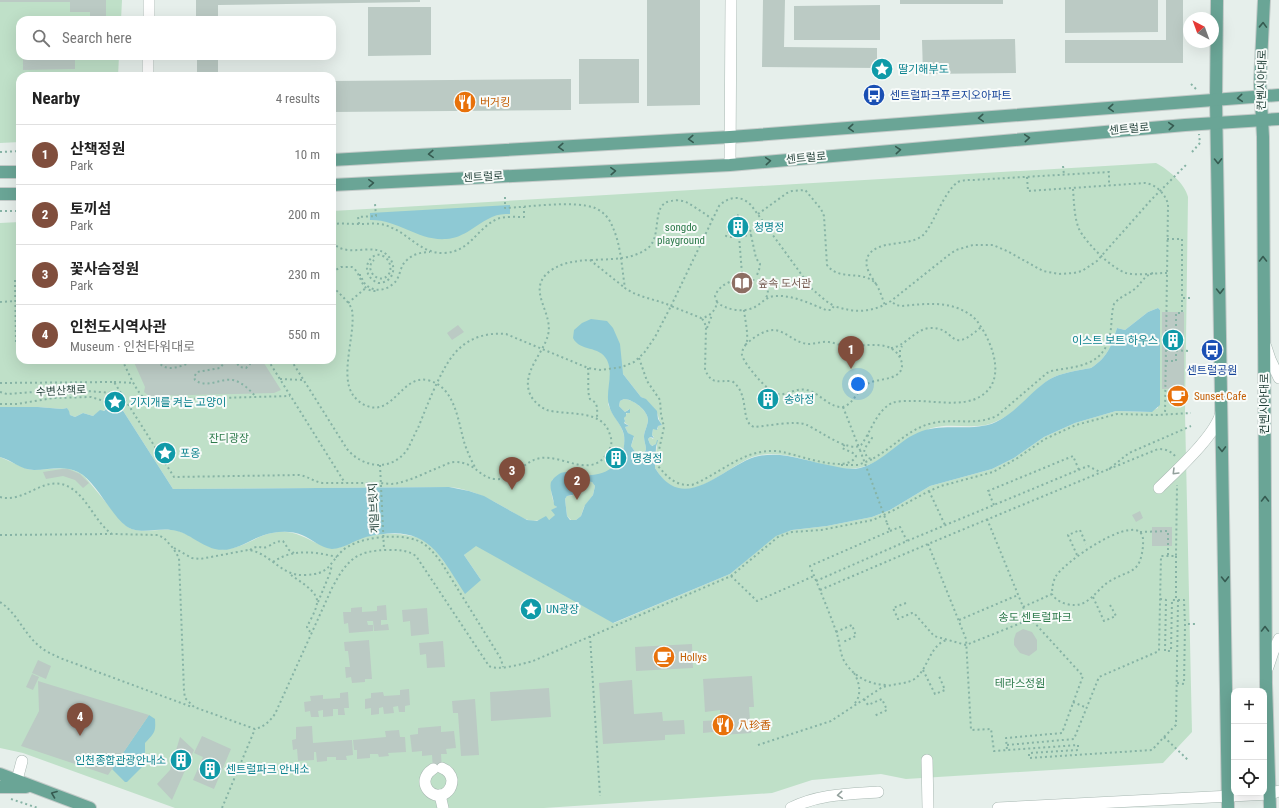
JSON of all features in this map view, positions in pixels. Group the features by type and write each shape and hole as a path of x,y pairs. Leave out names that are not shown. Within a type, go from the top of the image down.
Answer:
{"main road":[{"path":"1217,0 1216,100 1228,802"},
{"name":"컨벤시아대로","path":"1264,0 1260,96 1263,145 1266,684 1276,794 1270,808"},
{"name":"센트럴로","path":"336,160 730,137 1279,95"},
{"name":"센트럴로","path":"336,185 730,165 1217,122 1279,119"},
{"path":"0,172 16,172"},
{"path":"0,194 16,194"},
{"path":"0,774 90,808"},
{"path":"0,787 33,786"}],"street":[{"path":"149,0 149,16"},
{"path":"730,165 731,0"},
{"path":"148,60 148,72"},
{"path":"1264,327 1266,348 1279,378"},
{"path":"1159,488 1192,455 1213,430 1222,408"},
{"path":"1266,684 1269,661 1279,639"},
{"path":"927,760 928,808"},
{"path":"17,780 22,761"},
{"path":"438,769 449,772 452,781 449,790 440,795 432,794 426,788 425,784 426,775 438,769"},
{"path":"791,808 824,796 878,792"},
{"path":"998,808 1228,802 1276,794"},
{"path":"438,808 440,795"},
{"path":"440,795 442,808"}],"path":[{"path":"1191,84 1198,92"},
{"path":"1192,152 1200,144"},
{"path":"0,152 16,151"},
{"path":"294,364 351,454 356,459 368,465 380,465 396,460 407,449 446,367 455,353 466,343 481,336 496,333 506,334 588,368 595,369 622,367 631,364 639,358 655,337 719,206 726,200 741,198 748,202 812,289 826,301 834,306 846,310 867,311 885,305 950,254 956,250 969,246 982,244 993,245 1039,270 1059,274 1082,271 1098,261 1160,191 1186,165"},
{"path":"1063,166 1064,175"},
{"path":"885,305 876,284 868,271 866,264 870,254 879,247 922,236 956,184 973,180 1109,172 1110,186"},
{"path":"1027,177 1028,191 1149,184 1166,197 1168,204 1165,414"},
{"path":"1073,188 1079,228 1087,240 1102,256 1112,265 1126,273 1167,273"},
{"path":"758,214 790,192 806,191 821,209 824,216 826,263 829,268 840,274 867,278 876,284"},
{"path":"505,197 506,208 577,205 597,209 605,215 614,228 626,288"},
{"path":"114,382 174,477 299,475 307,477 318,483 398,484 455,462 469,464 486,476 498,479 510,476 529,462 540,458 558,460 583,466 590,465 605,455 611,446 609,431 604,424 596,419 578,413 557,412 546,409 534,400 528,389 529,377 548,336 549,329 547,317 539,292 542,280 549,272 564,263 620,258 644,251 651,246 656,234 659,210 668,201 675,200 686,202 713,219"},
{"path":"359,224 358,217 376,216 375,204"},
{"path":"336,270 341,267 350,266 357,270 367,287 380,291 396,282 404,262 410,257 421,253 449,253 459,250 497,219 504,217 524,217 524,207"},
{"path":"0,211 16,211"},
{"path":"751,235 726,236 737,215 739,216 749,230 751,235 756,258 760,264 757,275"},
{"path":"336,224 373,223 390,226 420,247 437,253"},
{"path":"739,236 742,274"},
{"path":"1166,361 1176,361 1176,313 1182,313 1182,239 1167,239"},
{"path":"336,246 345,250 377,250 384,252 393,264 393,272 389,279 385,282 375,282 368,274 366,269 371,258 377,255 383,256 388,261 390,272 386,277 381,279 372,274 370,264 374,260"},
{"path":"590,260 637,296 659,301 701,318 705,323 707,333"},
{"path":"639,358 647,381 660,400 664,427 657,465 672,482 684,486 692,485 746,456 766,451 787,452 836,464 852,466 873,459 908,432 918,428 940,422 979,422 993,418 1004,412 1047,373 1082,365 1095,360 1103,352 1107,344 1114,304 1135,289 1143,278 1153,273"},
{"path":"15,280 16,344"},
{"path":"764,300 768,293 765,285 758,280 736,280 722,286 716,294 717,302 709,321 705,370 707,375 713,380 720,382 730,380 737,384 743,395 745,416 750,425 754,427 802,423 853,447 859,446 868,436 882,411 893,402 922,400 965,402 976,399 988,390 994,378 994,357 991,347 981,327 972,315 954,306 938,303 898,306 891,301"},
{"path":"348,303 367,287"},
{"path":"336,290 348,303 352,312 348,384 353,395 359,402 368,407 382,407 410,384 428,380 437,385 447,392 453,403 467,450 476,468"},
{"path":"717,302 726,308 744,310 754,307 764,300 776,296 794,299 826,310 831,310 834,306"},
{"path":"1182,298 1192,298"},
{"path":"0,302 16,301"},
{"path":"701,318 709,316 715,308"},
{"path":"744,310 747,334 742,352 743,358 760,380 774,394 782,395 799,390 808,390 834,406 843,407 851,402 859,391 867,384 896,375 901,369 902,363 900,350 904,343"},
{"path":"745,345 755,337 773,330 779,331 804,343 830,342 847,346 872,344 890,348 899,346 924,329 939,329 954,339 961,341 969,337 981,327"},
{"path":"747,334 750,338 755,337"},
{"path":"890,348 901,359"},
{"path":"1166,350 1191,351"},
{"path":"124,364 143,398 147,400 290,396"},
{"path":"161,364 162,366 170,368 186,364"},
{"path":"223,364 220,368 197,372 194,378 195,380 204,384 234,380 247,388 256,397"},
{"path":"237,364 240,367 246,368 250,364"},
{"path":"271,364 345,483"},
{"path":"588,368 590,381 589,396 590,400 594,401 597,405 596,419"},
{"path":"280,379 304,380"},
{"path":"0,383 134,383"},
{"name":"수변산책로","path":"0,392 7,394 34,392 46,394 62,392 72,394 84,391 109,393 120,392"},
{"name":"수변산책로","path":"0,404 17,404 53,398 91,397 104,401 123,397"},
{"path":"843,407 890,531"},
{"path":"0,602 12,612 32,638 43,649 60,658 255,729 265,725 275,714 332,588 346,566 357,556 365,552 400,550 416,556 489,666 494,668 503,667 533,661 731,576 778,537 784,534 821,530 873,520 941,486 993,472 1016,459 1045,439 1076,425 1117,414 1191,413"},
{"path":"820,590 1109,469 1129,453 1192,426"},
{"path":"868,436 872,438 864,450 866,456 872,458 881,453"},
{"path":"836,464 846,464 852,462 856,458 855,454 842,448 844,444"},
{"path":"994,505 988,491 995,488 1073,456 1079,470"},
{"name":"게일브릿지","path":"380,465 384,550"},
{"path":"816,581 907,541 1088,466 1100,472"},
{"path":"0,497 10,499 15,498 39,486 48,484 65,485 79,494 100,524 112,534"},
{"path":"929,491 945,525"},
{"path":"987,519 1026,614 1083,676 1062,733 1006,738 1008,750"},
{"path":"848,709 855,703 859,694 857,681 843,659 836,632 810,566 900,527 907,541"},
{"path":"1078,556 1068,534 1080,530 1086,544"},
{"path":"1139,532 1143,541 1142,559 1138,566 1130,572 1110,581 1084,604 1074,606 1061,602 1054,597 1052,594 1052,586 1056,577 1066,565 1092,546 1117,533 1132,530 1139,532 1168,531 1168,556"},
{"path":"0,535 112,534 158,535 164,538 179,558 184,691 185,698 194,708"},
{"path":"289,573 299,576 321,572 332,564 342,551 358,543 373,539 391,537 417,540 434,553 501,659 503,667"},
{"path":"173,548 192,558 200,559 250,550 256,546 266,547 273,543 283,541 289,550 294,553"},
{"path":"928,544 966,639 971,730 991,729 994,751 1078,745 1078,750 1029,754 1029,758 1152,750 1176,725 1176,556"},
{"path":"250,550 273,562 313,592 317,599 317,605"},
{"path":"273,562 281,557 294,553 308,552 337,557"},
{"path":"1007,745 1074,739 1098,677 1159,651 1161,556"},
{"path":"312,633 307,627 330,573 332,564"},
{"path":"731,576 757,601 814,576"},
{"path":"1023,606 1052,594"},
{"path":"959,620 1018,595"},
{"path":"1093,597 1104,621 1116,616 1109,603"},
{"path":"1160,599 1166,600 1165,651 1172,651 1172,600 1184,600 1184,684 1177,683"},
{"path":"906,603 894,608 898,619 914,613 934,636 966,645 1031,620"},
{"path":"1185,624 1195,624"},
{"path":"836,632 852,625 856,636 843,642"},
{"path":"590,636 600,796"},
{"path":"852,671 861,678 876,685 912,680 916,678 923,669 934,649 942,642 950,641"},
{"path":"923,669 934,694 945,690 939,676"},
{"path":"758,745 831,721 888,684"},
{"path":"864,699 868,705 882,699 887,710 874,716"},
{"path":"1073,702 1087,708"},
{"path":"222,808 255,729"},
{"path":"1164,737 1188,760"},
{"path":"1025,743 1026,749"},
{"path":"7,798 38,808"}],"green space":[{"path":"0,0 122,0 121,16 16,16 16,60 119,60 118,72 16,72 16,142 0,143"},
{"path":"1156,163 1166,169 1180,182 1188,197 1185,413 1192,732 1163,763 906,779 881,774 812,780 772,793 544,808 175,808 23,753 0,748 0,457 32,470 68,468 80,473 128,527 141,531 168,529 175,530 182,532 206,545 219,549 234,548 262,536 277,532 300,535 331,548 345,546 357,539 370,536 383,534 404,535 425,541 434,548 448,565 481,580 464,555 476,545 614,623 730,574 776,535 792,530 827,526 872,517 890,510 930,486 992,469 1014,458 1044,437 1075,423 1116,411 1149,412 1158,408 1160,310 1158,308 1148,312 1125,330 1117,328 1108,351 1097,364 1091,368 1064,373 1050,379 1017,408 995,422 980,426 940,426 926,430 873,463 858,468 845,469 833,467 782,455 769,454 756,456 746,460 703,485 692,489 681,489 668,484 655,468 657,444 651,446 648,439 650,437 653,439 654,437 652,435 653,429 658,429 658,426 662,425 654,409 641,397 623,374 608,404 623,432 624,445 620,459 610,470 598,475 582,475 570,472 553,479 551,489 552,498 557,507 554,509 556,515 549,520 531,521 480,495 449,487 173,489 120,406 106,406 107,408 93,416 83,413 75,417 70,415 67,408 0,407 0,223 16,222 16,364 336,364 336,211"},
{"path":"624,399 632,401 640,406 648,417 644,433 646,450 643,454 636,453 631,446 634,437 628,433 625,427 629,426 624,422 624,418 629,409 625,412 619,406 620,401"},
{"path":"585,481 592,482 595,486 593,495 584,507 581,516 576,520 571,520 567,516 565,499 567,496 572,496 574,493 578,493 576,491 577,484"}],"water":[{"path":"510,205 510,214 494,216 459,236 446,239 426,237 399,226 370,220 370,213"},
{"path":"1158,308 1160,310 1160,405 1152,412 1116,411 1075,423 1044,437 1014,458 992,469 930,486 890,510 872,517 827,526 792,530 776,536 730,574 613,623 476,546 464,555 481,580 465,594 446,565 428,544 416,537 403,534 386,534 366,537 340,548 332,549 324,547 299,534 280,532 258,537 230,549 215,549 177,531 142,531 131,529 120,521 85,476 78,472 62,468 29,470 0,457 0,407 67,408 70,415 75,417 83,413 93,416 100,410 104,411 107,408 107,405 120,406 173,489 449,487 484,496 527,520 537,521 546,516 549,520 555,515 551,510 557,507 554,505 551,488 551,482 555,477 566,472 584,475 601,473 614,466 623,452 623,431 610,409 608,400 610,371 607,360 604,355 580,345 573,338 574,330 582,323 591,319 607,321 613,328 620,344 623,374 641,397 646,399 657,411 658,419 662,425 658,426 657,430 653,429 652,435 654,438 650,437 648,439 652,446 656,444 658,440 656,447 655,468 668,483 681,489 692,488 704,484 749,459 759,456 787,456 843,468 860,468 877,461 906,439 922,431 941,428 988,425 996,422 1011,413 1036,389 1050,379 1064,373 1091,368 1097,364 1108,351 1117,328 1125,330 1148,312","holes":["624,399 636,403 648,417 644,433 646,450 643,454 636,453 631,446 634,436 628,433 625,427 629,426 624,423 626,413 630,413 630,409 625,412 619,406 620,401","585,481 592,482 595,486 593,495 585,505 581,516 576,520 570,520 567,516 565,499 567,496 578,493 576,491 577,484"]},
{"path":"149,715 155,719 155,730 145,743 145,764 127,782 125,782 112,769"}],"building":[{"path":"0,0 106,0 106,16 90,16 90,12 70,12 70,2 0,2"},
{"path":"196,0 420,0 420,2 218,5 218,16 196,16"},
{"path":"647,0 700,0 700,105 647,106"},
{"path":"763,0 785,0 784,47 877,48 877,68 762,67"},
{"path":"900,0 1003,0 1003,4 900,4"},
{"path":"1065,0 1158,0 1158,32 1065,33"},
{"path":"1166,0 1183,0 1183,63 1065,63 1065,40 1166,40"},
{"path":"880,5 880,40 794,40 794,6"},
{"path":"368,7 431,7 431,55 368,56"},
{"path":"1015,39 1016,73 923,74 922,40"},
{"path":"579,59 639,59 639,103 579,104"},
{"path":"23,60 75,60 75,69 23,70"},
{"path":"197,60 218,60 218,72 197,72"},
{"path":"571,79 571,110 336,112 336,81"},
{"name":"청명정","path":"740,221 744,226 742,231 736,232 732,227 735,222"},
{"name":"이스트 보트 하우스","path":"1162,312 1184,312 1184,388 1162,389"},
{"path":"458,325 464,332 452,340 447,333"},
{"path":"135,364 265,364 281,390 274,393 149,396 144,392 145,387"},
{"name":"송하정","path":"768,393 773,396 773,402 767,405 763,402 763,396"},
{"name":"명경정","path":"615,453 621,457 616,464 610,460"},
{"path":"68,469 80,474 89,483 83,488 75,480 63,476 46,479 43,472"},
{"path":"1140,511 1143,518 1136,522 1132,515"},
{"path":"1152,527 1172,527 1172,546 1152,546"},
{"path":"386,605 387,620 381,620 381,625 388,624 389,630 374,631 373,621 367,621 368,625 373,625 373,631 349,633 348,623 344,624 343,612 351,612 351,608 362,607 362,612 377,611 377,606"},
{"path":"427,608 429,634 411,636 410,621 403,622 402,610"},
{"path":"1023,629 1032,632 1037,640 1037,650 1029,656 1020,653 1014,645 1016,633"},
{"path":"369,640 372,679 365,679 365,682 352,683 351,677 346,678 345,667 350,667 348,651 345,651 344,642"},
{"path":"443,641 445,667 427,668 426,654 420,655 419,643"},
{"name":"Hollys","path":"692,644 693,668 636,671 635,647"},
{"path":"38,660 51,666 46,679 32,673"},
{"path":"32,674 39,677 33,690 26,687"},
{"path":"752,676 754,707 749,707 751,733 722,735 722,731 703,733 703,721 720,720 720,710 705,712 703,679"},
{"path":"632,680 634,714 662,712 663,721 684,720 685,734 665,735 665,740 603,744 599,683"},
{"path":"38,681 149,715 108,775 21,746 39,711"},
{"path":"549,688 551,717 491,721 490,692"},
{"path":"409,689 410,705 405,706 405,712 399,712 398,706 393,707 394,713 384,714 383,707 379,708 379,714 371,715 371,708 365,709 365,699 371,698 371,693 383,692 384,696 400,695 400,690"},
{"path":"348,692 349,708 344,708 345,715 338,715 338,709 333,709 333,716 323,717 323,710 318,711 319,717 311,717 310,711 305,712 304,702 311,701 310,696 323,695 323,699 340,698 340,693"},
{"path":"475,699 479,755 461,756 458,713 453,713 452,701"},
{"path":"312,726 313,743 352,740 353,755 346,756 347,760 336,760 336,757 327,757 327,761 317,762 316,752 314,752 314,760 298,761 297,749 293,750 292,740 296,739 296,727"},
{"path":"441,726 441,732 454,731 456,748 446,749 447,754 441,754 442,770 433,771 432,755 422,756 422,751 412,752 410,735 418,734 418,728"},
{"path":"399,730 400,737 405,737 406,752 388,753 389,756 379,757 378,754 370,754 370,758 357,759 357,750 354,750 353,740 386,737 385,731"},
{"name":"센트럴파크 안내소","path":"202,736 231,749 214,789 193,780 203,757 194,753"},
{"name":"인천종합관광안내소","path":"180,737 194,750 172,800 157,784 170,770"}],"place":[{"name":"딸기해부도","path":"882,69"},
{"name":"센트럴파크푸르지오아파트","path":"874,95"},
{"name":"버거킹","path":"465,102"},
{"name":"청명정","path":"738,227"},
{"name":"숲속 도서관","path":"742,283"},
{"name":"이스트 보트 하우스","path":"1173,340"},
{"name":"센트럴공원","path":"1212,350"},
{"name":"산책정원","path":"851,369"},
{"name":"Sunset Cafe","path":"1178,396"},
{"name":"송하정","path":"768,399"},
{"name":"기지개를 켜는 고양이","path":"115,402"},
{"name":"포옹","path":"165,453"},
{"name":"명경정","path":"616,458"},
{"name":"꽃사슴정원","path":"512,490"},
{"name":"토끼섬","path":"577,500"},
{"name":"UN광장","path":"531,609"},
{"name":"Hollys","path":"664,657"},
{"name":"八珍香","path":"723,725"},
{"name":"인천도시역사관","path":"80,736"},
{"name":"인천종합관광안내소","path":"181,760"},
{"name":"센트럴파크 안내소","path":"210,769"}],"park label":[{"name":"songdo playground","path":"681,233"},
{"name":"잔디광장","path":"229,438"},
{"name":"송도 센트럴파크","path":"1035,617"},
{"name":"테라스정원","path":"1020,683"}]}
